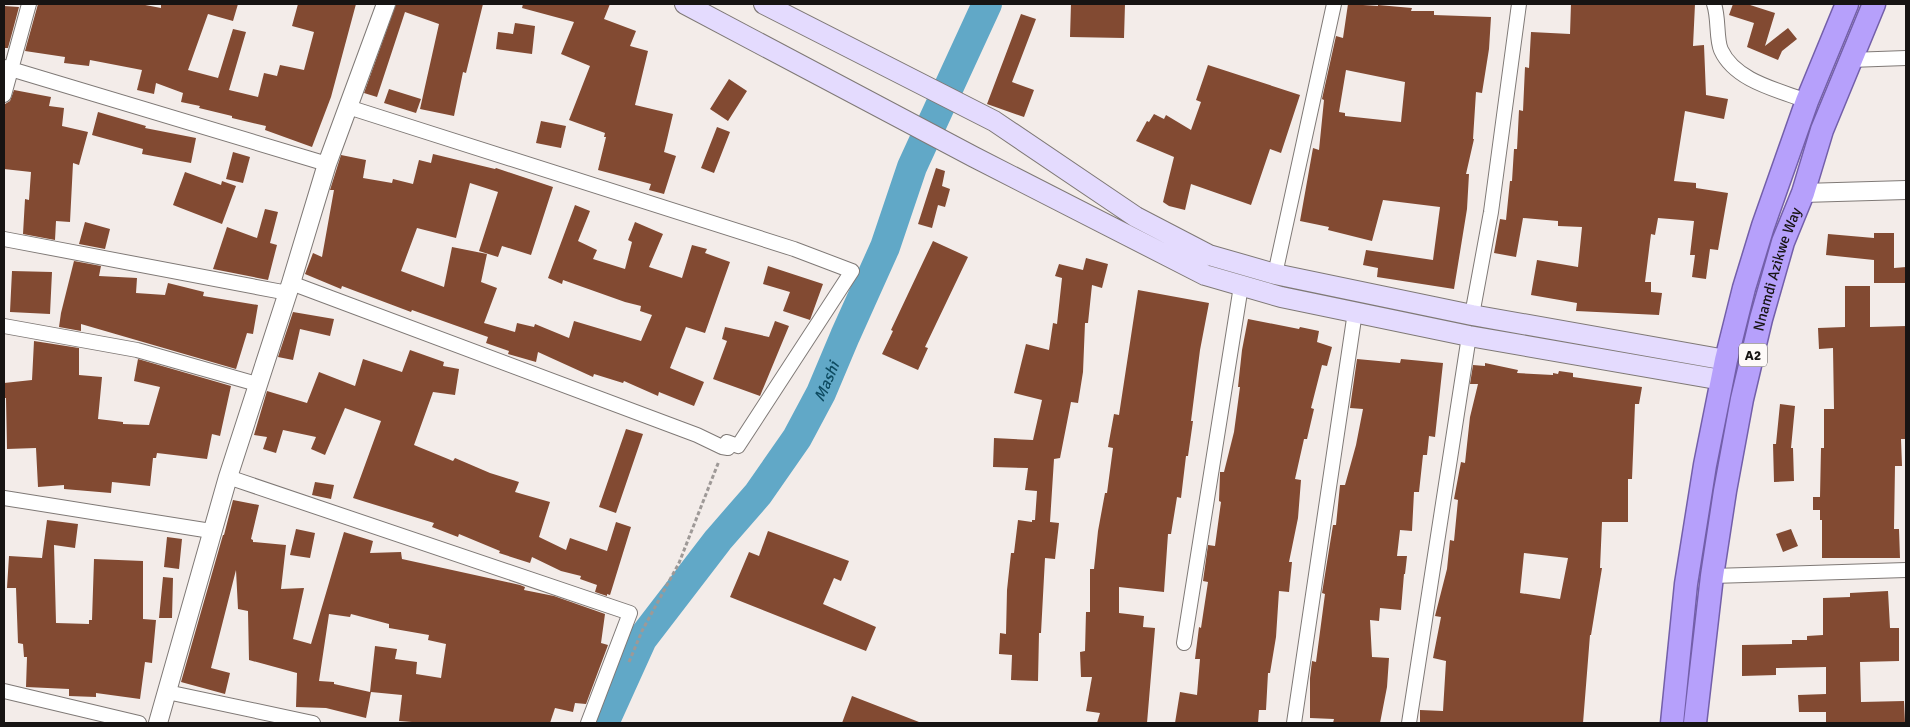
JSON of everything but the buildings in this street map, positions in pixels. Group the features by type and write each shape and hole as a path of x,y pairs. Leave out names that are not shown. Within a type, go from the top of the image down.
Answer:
{"highway":[{"name":"Nnamdi Azikwe Way","path":"1672,723 1686,584 1705,465 1724,370 1746,279 1807,101 1847,4"},
{"name":"Nnamdi Azikwe Way","path":"1695,723 1712,576 1725,491 1742,399 1759,328 1784,242 1803,193 1822,130 1874,4"}],"main road":[{"path":"685,4 974,157 1205,275 1281,298 1469,336 1724,370"},
{"path":"764,4 994,121 1136,217 1209,254 1275,274 1724,370"}],"street":[{"path":"4,95 7,68 29,4"},
{"path":"158,723 211,531 257,384 327,164 386,4"},
{"path":"1275,274 1334,4"},
{"path":"1472,316 1491,212 1519,4"},
{"path":"1714,4 1717,13 1720,49 1734,67 1752,80 1807,101"},
{"path":"1850,60 1906,58"},
{"path":"7,68 327,164"},
{"path":"4,239 289,288 697,435 728,448 727,442 738,446 852,271 794,249 348,107"},
{"path":"1803,193 1906,190"},
{"path":"1184,643 1241,286"},
{"path":"1294,723 1355,312"},
{"path":"4,326 137,350 257,384"},
{"path":"1409,723 1469,336"},
{"path":"228,477 630,613 588,723"},
{"path":"4,498 211,531"},
{"path":"1712,576 1906,570"},
{"path":"4,691 139,723"},
{"path":"167,692 313,723"}],"path":[{"path":"642,631 679,563 727,442"}],"waterway":[{"name":"Mashi","path":"604,723 642,639 718,540 758,494 797,438 821,393 885,247 912,167 987,4"}]}
